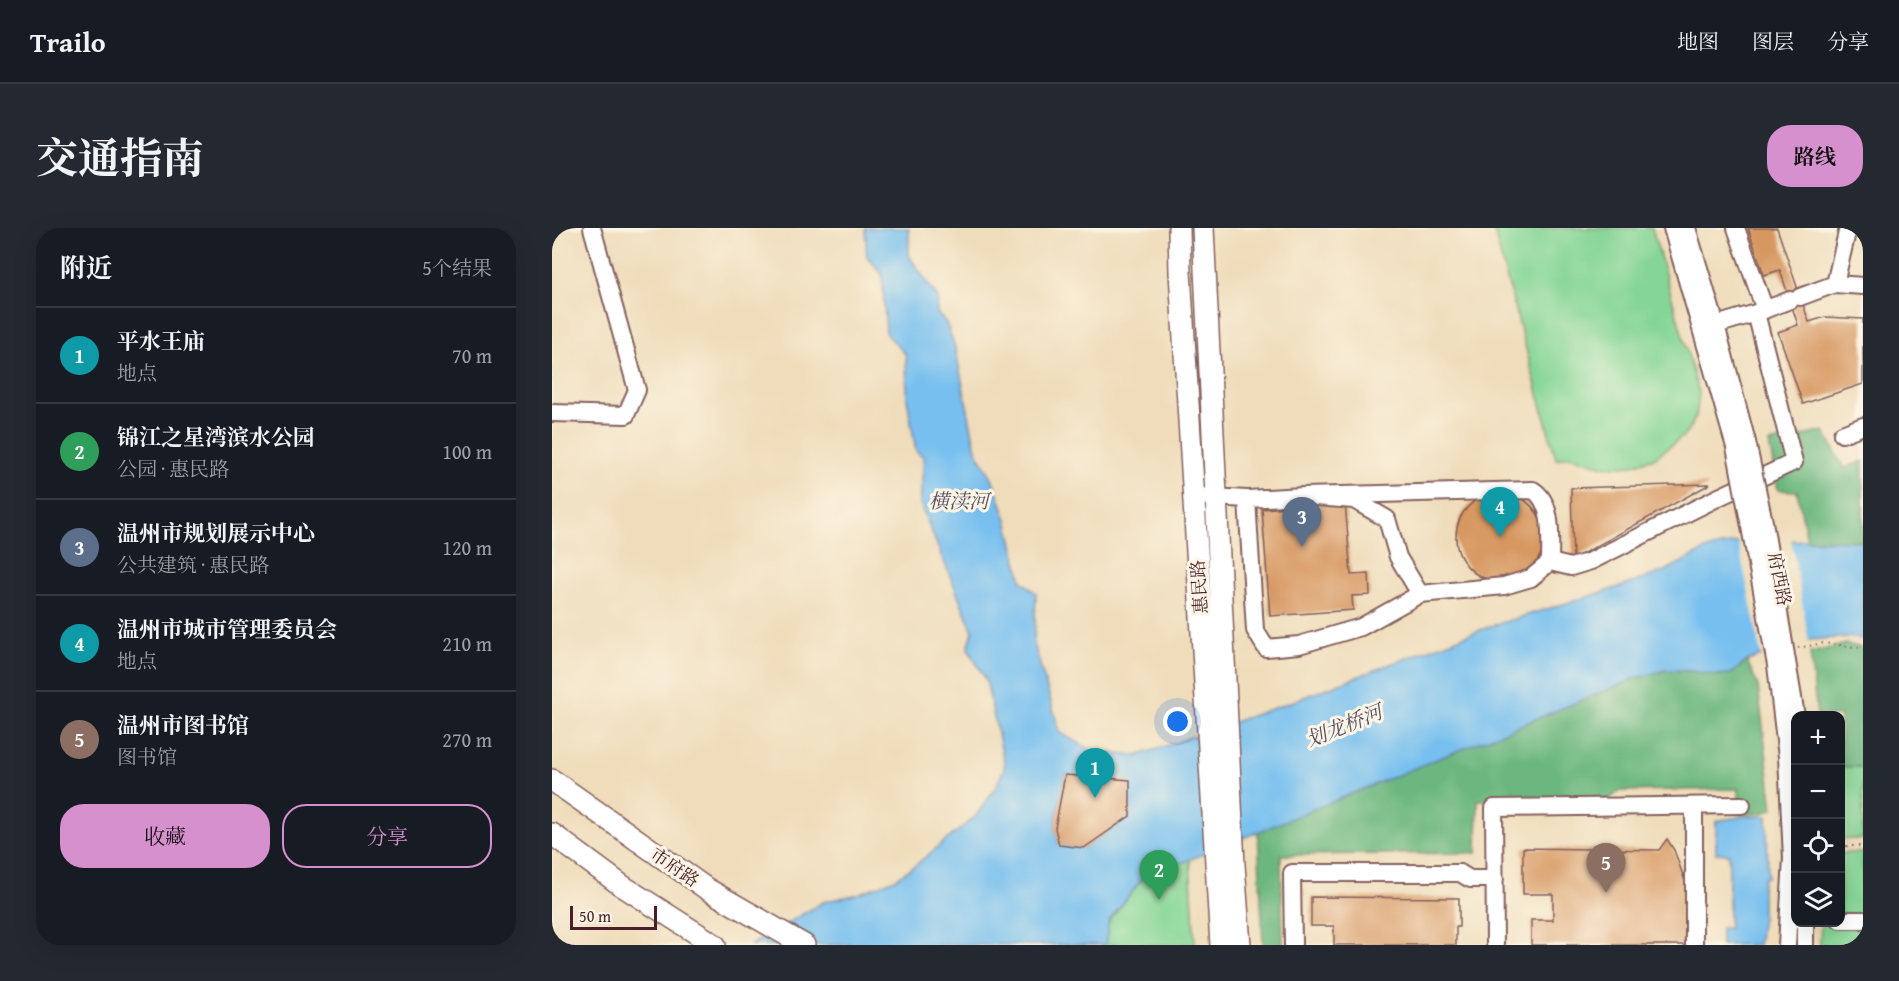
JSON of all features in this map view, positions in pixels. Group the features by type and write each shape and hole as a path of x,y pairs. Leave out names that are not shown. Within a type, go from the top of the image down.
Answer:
{"main road":[{"name":"惠民路","path":"1179,228 1194,496 1217,712"},
{"name":"惠民路","path":"1203,228 1215,497 1217,712 1225,866 1221,945"},
{"name":"市府路","path":"552,780 707,889 804,945"},
{"path":"552,834 621,885 715,945"},
{"name":"惠民路","path":"1225,866 1240,945"}],"street":[{"path":"552,413 626,415 637,390 592,228"},
{"name":"府西路","path":"1672,228 1764,522 1795,711"},
{"name":"府西路","path":"1687,228 1716,325 1741,444 1776,665 1787,757 1792,858 1787,945"},
{"path":"1550,562 1571,567 1592,561 1794,462 1760,311 1736,228"},
{"path":"1835,284 1848,228"},
{"path":"1716,325 1835,284 1863,286"},
{"path":"1842,434 1863,426"},
{"path":"1194,496 1247,499 1533,490 1540,494 1548,512 1550,562"},
{"path":"1303,496 1354,500 1387,519 1398,556 1420,594"},
{"path":"1247,499 1255,630 1266,648 1299,645 1361,627 1420,594 1504,586 1531,578 1550,562"},
{"path":"1495,945 1494,808 1742,805"},
{"path":"1694,806 1694,945"},
{"path":"1293,945 1293,873 1460,873 1470,879 1495,879"},
{"path":"1845,920 1863,920"},
{"path":"1805,927 1805,945"}],"path":[{"path":"1798,648 1824,643 1863,648"},
{"path":"1845,846 1863,846"}],"green space":[{"path":"1493,228 1652,228 1699,393 1696,417 1686,434 1654,458 1632,465 1607,467 1570,456 1556,459"},
{"path":"1824,431 1844,468 1863,461 1863,541 1807,540 1797,491 1778,490 1769,443"},
{"path":"1846,644 1863,648 1863,767 1845,767 1845,711 1817,711 1810,653"},
{"path":"1747,661 1758,686 1773,809 1762,813 1739,814 1739,789 1619,791 1610,799 1478,800 1477,853 1281,855 1283,945 1263,945 1258,831 1634,679 1665,670 1715,675 1731,674"},
{"path":"1845,767 1863,767 1863,839 1845,839"},
{"path":"1845,853 1863,853 1863,945 1820,945 1821,927 1845,927"},
{"path":"1190,859 1195,945 1105,945 1109,921 1142,879"}],"water":[{"path":"865,228 909,228 909,256 938,298 937,313 946,323 955,347 976,450 992,478 1007,520 1022,581 1036,593 1034,644 1060,733 1093,751 1137,756 1288,703 1491,626 1623,586 1665,571 1705,550 1734,543 1807,540 1863,541 1863,639 1847,637 1809,640 1747,661 1731,674 1715,675 1665,670 1634,679 1142,879 1109,921 1105,945 751,945 823,902 858,894 895,879 913,867 976,816 997,785 1005,766 986,680 968,649 973,631 920,504 924,458 916,451 907,398 906,355 886,333 882,274 867,256","holes":["1065,775 1129,781 1130,816 1084,848 1059,845 1055,828"]},
{"path":"1746,816 1767,816 1768,877 1764,877 1762,889 1762,917 1758,945 1721,945 1721,928 1729,928 1729,854 1716,853 1716,821"}],"pier":[{"path":"1791,538 1809,643 1762,659 1738,540"}],"building":[{"path":"1748,228 1777,228 1809,322 1825,317 1863,319 1863,384 1803,404 1778,332 1798,325 1780,270 1764,275"},
{"path":"1710,484 1573,559 1571,488"},
{"path":"1500,493 1517,496 1531,506 1541,520 1544,537 1541,554 1531,568 1517,578 1500,581 1483,578 1469,568 1459,554 1456,537 1459,520 1469,506 1483,496"},
{"path":"1345,502 1351,575 1369,574 1370,595 1352,596 1353,610 1270,616 1262,509"},
{"path":"1065,775 1130,780 1130,816 1084,848 1059,845 1055,828"},
{"path":"1667,839 1674,850 1689,892 1691,945 1531,945 1531,920 1553,920 1553,894 1523,894 1523,848 1659,850"},
{"path":"1311,897 1459,898 1459,927 1456,927 1456,945 1334,945 1334,926 1311,926"}],"place":[{"name":"温州市城市管理委员会","path":"1500,537"},
{"name":"温州市规划展示中心","path":"1302,547"},
{"name":"平水王庙","path":"1095,798"},
{"name":"温州市图书馆","path":"1606,893"},
{"name":"锦江之星湾滨水公园","path":"1159,900"}],"water label":[{"name":"横渎河","path":"959,500"},
{"name":"划龙桥河","path":"1344,725"}]}
